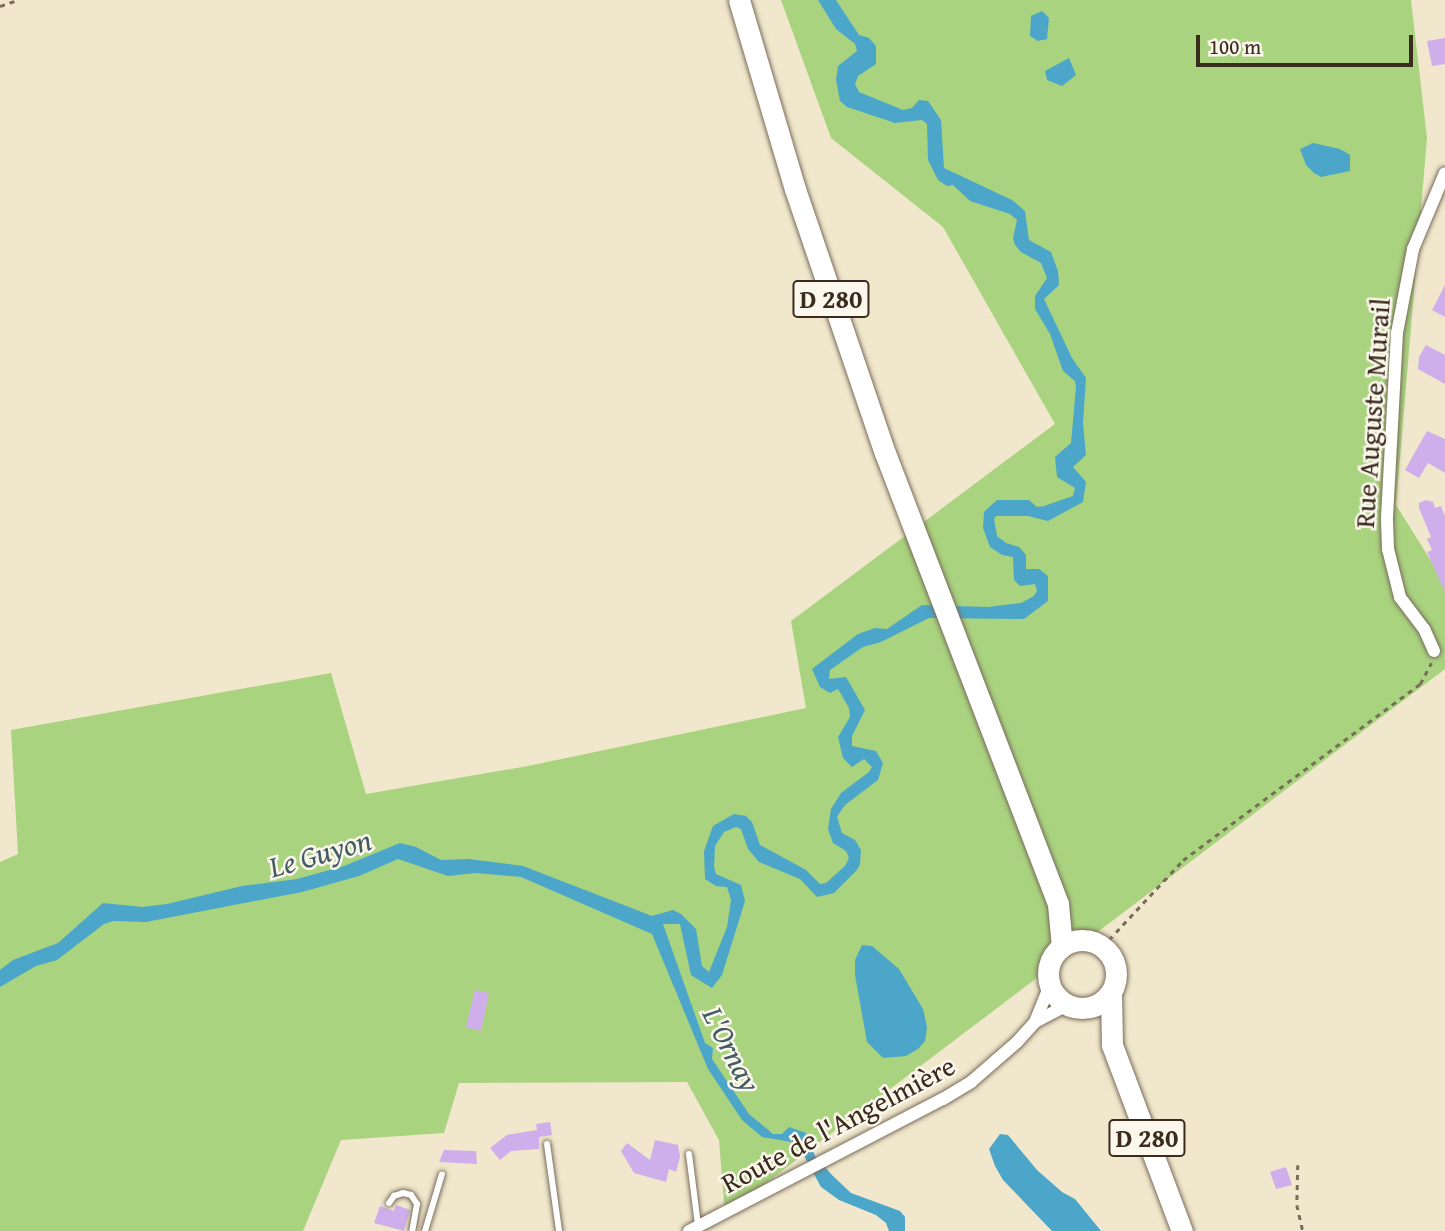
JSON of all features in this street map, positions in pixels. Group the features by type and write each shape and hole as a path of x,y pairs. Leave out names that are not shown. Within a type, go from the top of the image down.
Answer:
{"main road":[{"name":"D 280","path":"739,0 832,304 950,625 1058,904 1062,947"},
{"name":"D 280","path":"1058,904 1095,944"},
{"path":"1079,941 1095,944 1109,954 1116,973 1111,993 1098,1004 1074,1007 1056,997 1050,985 1050,964 1062,947 1079,941"},
{"name":"D 280","path":"1111,993 1112,1045 1182,1231"},
{"name":"D 280","path":"1074,1007 1112,1045"}],"street":[{"name":"Rue Auguste Murail","path":"1434,651 1424,629 1400,597 1388,549 1387,517 1397,333 1413,249 1445,173"},
{"name":"Route de l'Angelmière","path":"694,1229 971,1082 1017,1042 1034,1022 1050,985"},
{"name":"Route de l'Angelmière","path":"1034,1022 1074,1007"}],"lane":[{"path":"547,1144 559,1231"},
{"path":"689,1154 694,1229"},
{"path":"425,1231 442,1174"},
{"path":"390,1203 394,1196 403,1193 411,1195 417,1204 412,1231"}],"path":[{"path":"0,6 17,0"},
{"path":"1095,944 1183,860 1420,684 1430,670 1434,651"},
{"path":"1298,1165 1297,1205 1303,1231"}],"green space":[{"path":"781,0 1411,0 1427,138 1396,505 1445,583 1445,669 725,1214 719,1140 687,1082 459,1083 444,1133 341,1140 303,1231 0,1231 0,862 18,854 11,730 331,673 366,794 528,766 806,708 791,621 1055,424 943,227 831,138"}],"water":[{"path":"818,0 836,0 859,35 869,38 876,46 876,64 858,76 855,84 859,92 903,110 912,108 919,100 928,101 941,120 944,168 1012,200 1025,211 1029,240 1051,252 1058,271 1059,285 1044,299 1072,358 1086,378 1083,423 1086,455 1073,467 1086,482 1083,502 1048,521 1028,516 996,516 994,519 997,536 1006,543 1019,547 1026,555 1026,569 1039,569 1048,576 1048,601 1024,619 929,618 881,642 863,647 830,670 829,679 846,677 865,710 852,736 852,746 876,751 883,763 878,780 845,805 837,817 842,833 855,840 861,850 857,870 834,893 817,897 800,879 759,862 748,849 741,829 736,827 724,832 715,846 716,874 741,885 745,901 722,975 712,988 691,975 680,924 663,924 705,1043 713,1048 712,1059 749,1114 773,1134 782,1134 789,1127 806,1133 815,1156 832,1175 851,1193 900,1211 905,1217 905,1231 889,1231 886,1223 876,1215 839,1200 821,1187 797,1143 762,1137 742,1120 708,1069 652,934 521,877 476,873 448,876 398,859 359,876 302,892 146,922 114,921 104,924 57,960 36,966 0,987 0,970 13,960 58,943 103,903 142,907 167,904 242,886 297,879 344,866 400,843 416,847 441,860 469,859 523,866 652,916 673,910 696,929 702,966 709,972 727,927 731,900 727,887 716,886 705,879 704,851 713,826 734,814 746,816 752,822 760,845 806,870 820,884 826,883 845,866 849,858 846,851 833,843 828,829 831,809 841,793 872,767 864,759 852,767 843,758 838,737 850,717 849,708 838,689 830,693 820,687 812,669 858,634 875,628 887,629 922,605 988,607 1021,603 1034,596 1037,591 1035,584 1020,586 1014,580 1013,557 1002,555 990,547 983,528 984,512 997,500 1029,500 1037,507 1073,496 1075,488 1057,477 1055,457 1071,443 1076,387 1075,381 1063,371 1050,334 1035,309 1035,296 1047,278 1041,263 1021,252 1015,245 1013,238 1017,220 1010,214 970,201 953,185 947,186 938,180 928,160 927,124 922,120 895,123 847,107 840,101 836,80 838,66 857,51 855,44 836,29"},
{"path":"1042,11 1049,18 1047,39 1038,41 1030,36 1031,16"},
{"path":"1069,58 1076,75 1062,86 1047,80 1045,71"},
{"path":"1313,143 1340,149 1350,155 1350,171 1321,177 1314,173 1306,165 1300,149"},
{"path":"862,945 872,946 899,969 923,1009 927,1027 925,1041 906,1056 883,1058 867,1042 855,975 855,960"},
{"path":"1000,1134 1008,1135 1037,1170 1062,1192 1075,1199 1101,1231 1052,1231 1003,1180 995,1166 989,1149"}],"building":[{"path":"1445,38 1445,64 1432,66 1427,41"},
{"path":"1445,285 1445,317 1432,310"},
{"path":"1426,345 1445,355 1445,384 1418,369 1419,357"},
{"path":"1427,431 1445,439 1445,473 1428,463 1419,478 1405,470"},
{"path":"1426,500 1433,502 1435,508 1441,506 1445,516 1445,592 1427,552 1432,550 1427,539 1431,537 1419,508 1419,503"},
{"path":"475,990 489,993 481,1031 466,1027"},
{"path":"550,1122 552,1135 539,1137 539,1149 511,1151 500,1160 490,1148 507,1135 537,1130 536,1124"},
{"path":"655,1140 678,1145 680,1157 676,1172 669,1169 666,1182 634,1173 621,1151 627,1143 650,1160"},
{"path":"444,1150 476,1151 477,1164 439,1162"},
{"path":"1286,1167 1292,1185 1276,1189 1270,1172"},
{"path":"396,1205 410,1210 404,1231 374,1223 380,1206 394,1211"}],"water label":[{"name":"Le Guyon","path":"320,853"},
{"name":"L'Ornay","path":"732,1049"}]}
